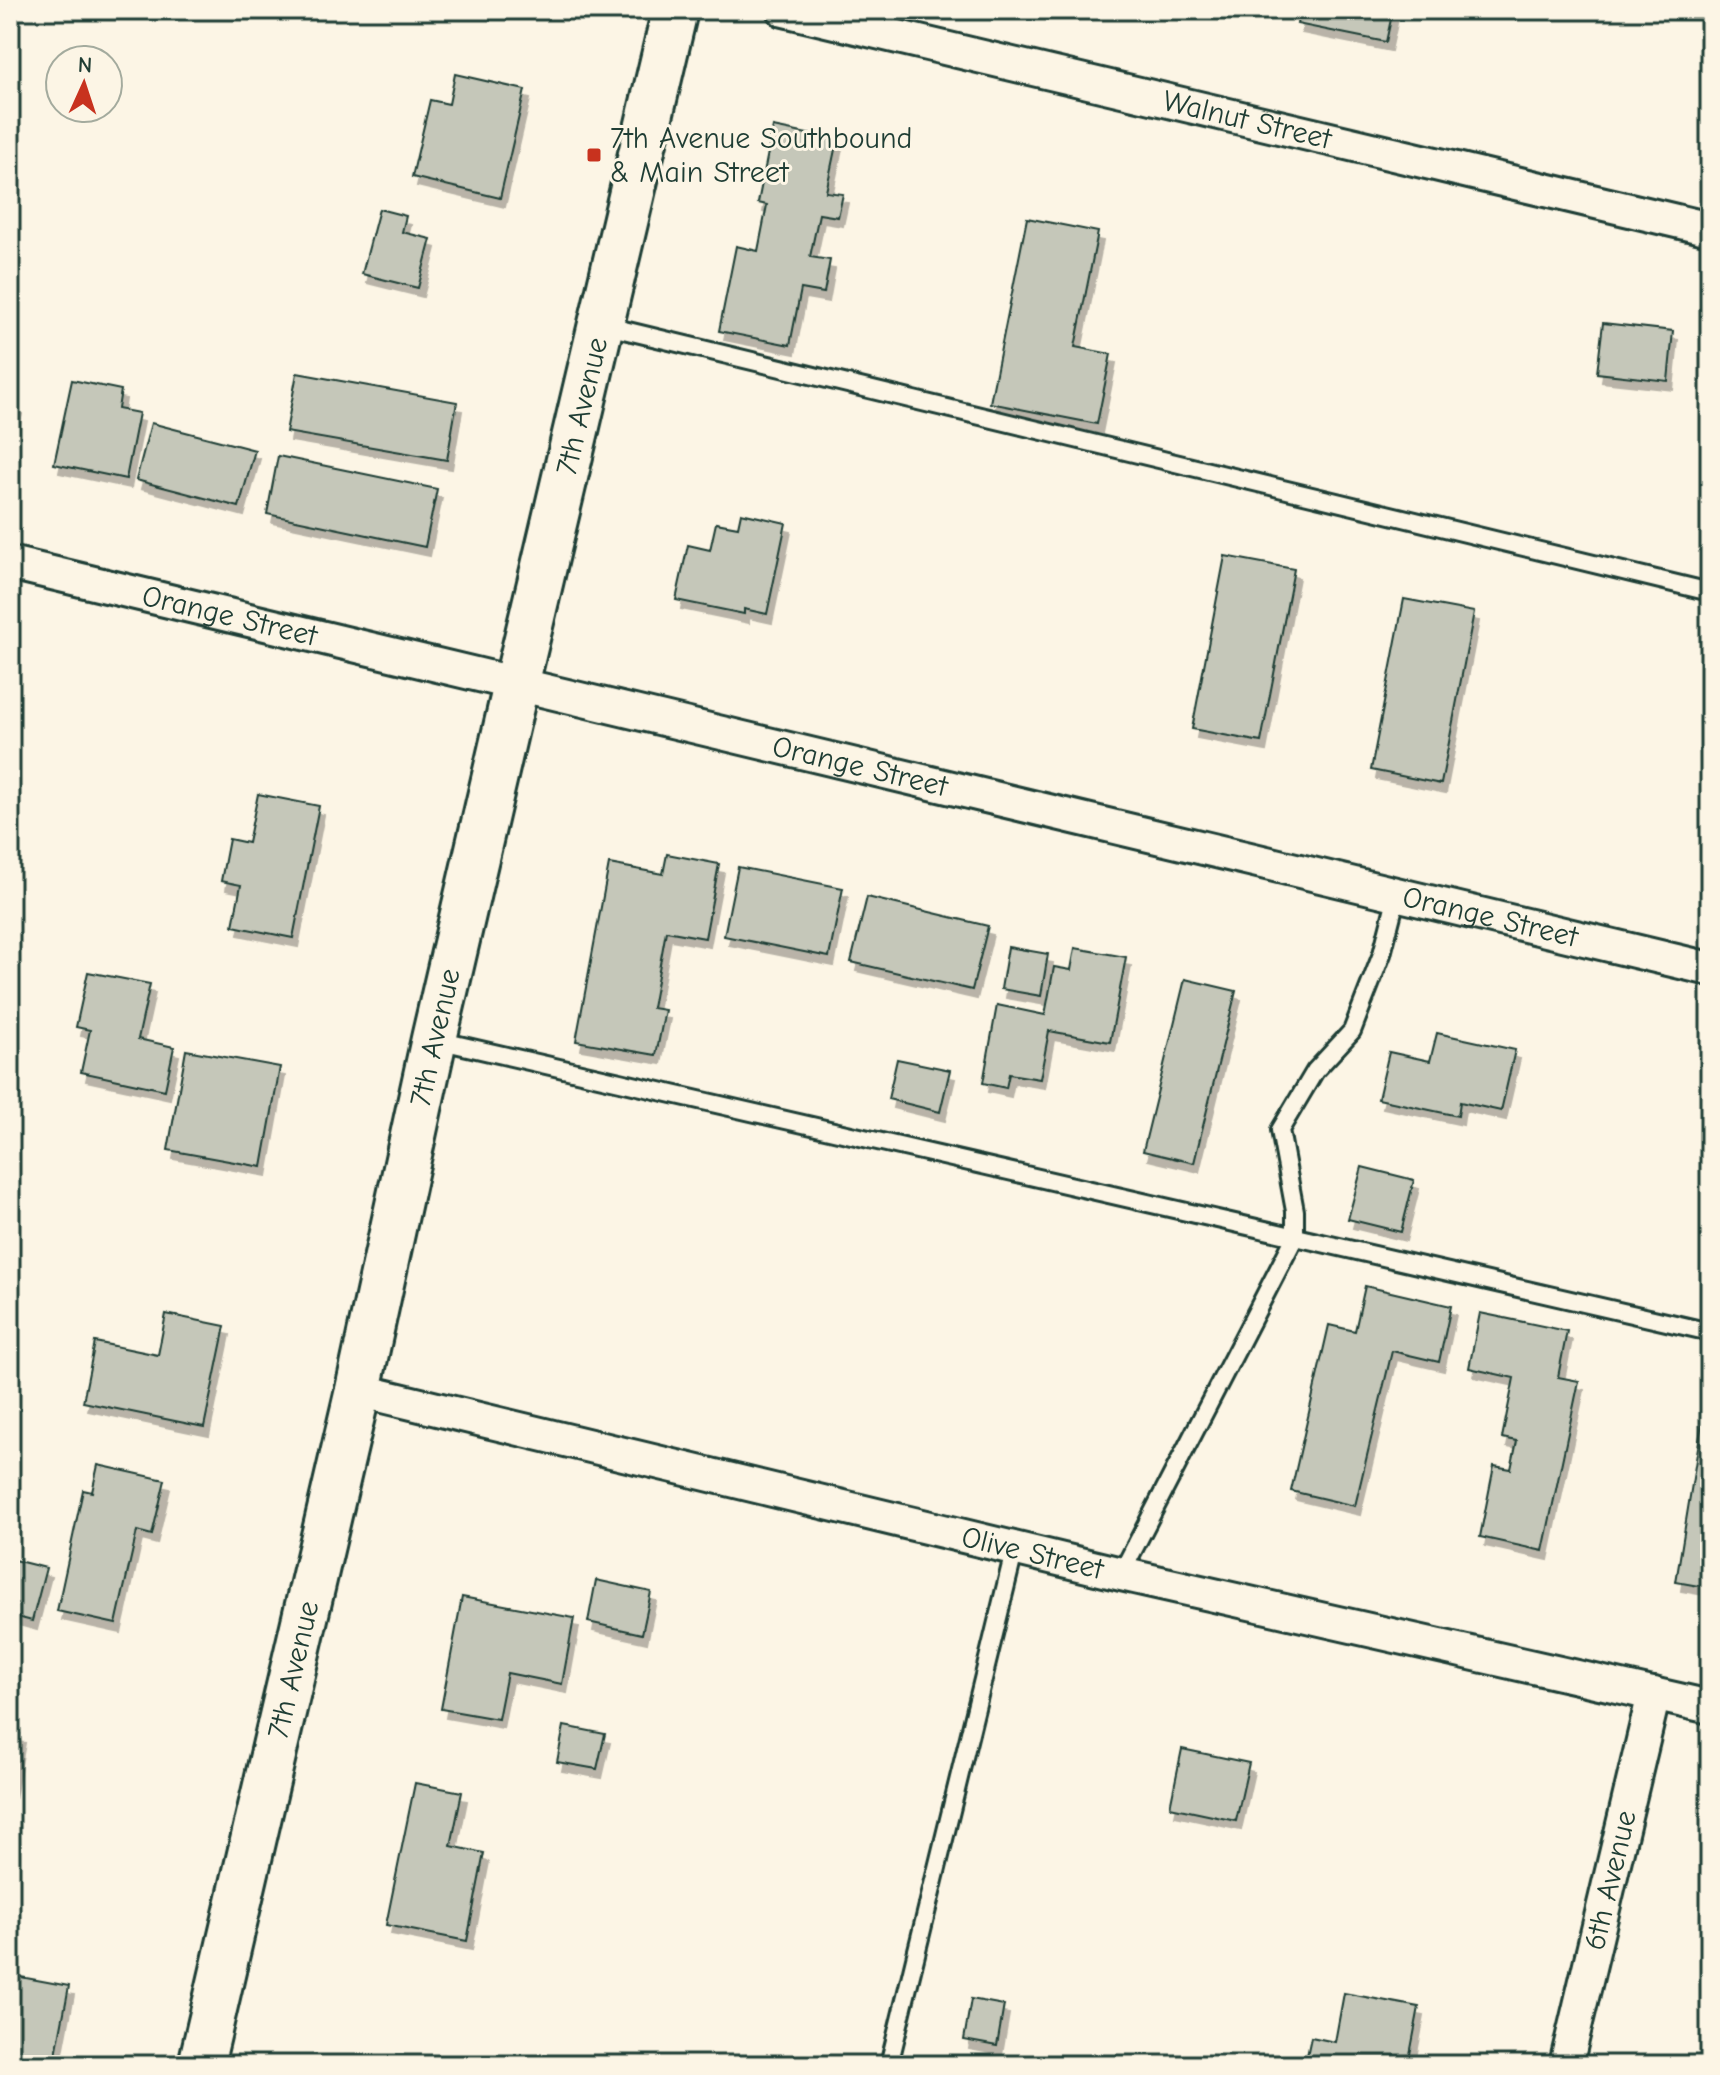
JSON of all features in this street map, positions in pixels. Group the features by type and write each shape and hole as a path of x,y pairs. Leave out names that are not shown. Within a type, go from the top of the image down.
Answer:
{"street":[{"name":"7th Avenue","path":"201,2065 358,1390 434,1039 675,10"},
{"name":"Walnut Street","path":"784,10 1710,229"},
{"name":"Orange Street","path":"10,563 1710,969"},
{"name":"Olive Street","path":"358,1390 1121,1574 1710,1707"},
{"name":"6th Avenue","path":"1566,2065 1654,1694"}],"lane":[{"path":"601,324 1710,592"},
{"path":"1121,1574 1295,1237 1295,1211 1280,1130 1315,1071 1352,1031 1382,954 1397,895"},
{"path":"434,1039 1710,1332"},
{"path":"889,2065 1015,1548"}],"building":[{"path":"1300,10 1393,10 1386,42 1297,24"},
{"path":"455,74 525,90 500,198 412,177 430,100 449,104"},
{"path":"773,127 837,140 826,192 843,194 838,217 819,214 810,257 830,260 824,293 801,289 790,345 719,331 736,246 758,251 767,205 758,203"},
{"path":"379,209 406,216 402,232 431,239 418,288 362,274"},
{"path":"1027,218 1098,232 1075,347 1111,354 1097,424 990,403"},
{"path":"1603,323 1673,331 1668,381 1597,373"},
{"path":"297,373 457,402 447,460 286,432"},
{"path":"72,380 121,390 118,409 139,413 126,479 54,464"},
{"path":"10,404 17,405 10,439"},
{"path":"151,423 255,450 239,507 136,480"},
{"path":"278,456 437,489 425,547 267,514"},
{"path":"741,513 786,523 767,614 744,609 744,614 676,600 688,545 710,550 716,523 738,527"},
{"path":"1225,556 1294,569 1261,742 1192,729"},
{"path":"1404,599 1474,612 1441,784 1371,770"},
{"path":"258,794 319,806 293,938 233,926 241,885 221,881 229,839 248,843"},
{"path":"667,854 719,864 705,938 666,931 652,1008 665,1010 656,1055 576,1041 609,864 663,874"},
{"path":"738,867 843,888 829,957 724,936"},
{"path":"867,897 988,926 972,990 851,962"},
{"path":"1008,947 1048,954 1041,996 1001,989"},
{"path":"1075,948 1126,957 1110,1042 1049,1031 1040,1079 1009,1074 1006,1088 983,1083 997,1005 1045,1015 1054,967 1071,970"},
{"path":"88,972 150,984 138,1039 174,1047 165,1090 81,1072 90,1030 76,1027"},
{"path":"1185,979 1236,991 1194,1163 1143,1151"},
{"path":"1437,1033 1515,1050 1501,1111 1460,1102 1458,1116 1378,1099 1389,1052 1430,1061"},
{"path":"186,1050 280,1067 262,1167 168,1150"},
{"path":"897,1059 950,1070 940,1112 888,1099"},
{"path":"1362,1167 1414,1180 1401,1232 1348,1219"},
{"path":"1365,1286 1451,1306 1439,1362 1392,1351 1355,1506 1291,1491 1329,1325 1355,1331"},
{"path":"1480,1313 1567,1331 1558,1377 1579,1381 1543,1551 1480,1537 1494,1466 1511,1469 1517,1441 1502,1438 1514,1378 1469,1368"},
{"path":"166,1314 225,1326 204,1427 83,1402 95,1342 158,1355"},
{"path":"1707,1392 1710,1393 1710,1588 1676,1582"},
{"path":"98,1465 165,1480 152,1535 137,1531 116,1624 57,1611 83,1490 92,1492"},
{"path":"10,1559 46,1568 32,1621 10,1615"},
{"path":"596,1580 651,1592 642,1634 588,1622"},
{"path":"462,1597 574,1618 562,1684 507,1673 498,1719 441,1709"},
{"path":"564,1726 605,1734 597,1769 557,1762"},
{"path":"10,1733 20,1734 10,1790"},
{"path":"1182,1749 1249,1763 1236,1821 1170,1807"},
{"path":"415,1783 462,1792 451,1846 484,1853 467,1941 386,1925"},
{"path":"10,1975 69,1986 54,2065 10,2065"},
{"path":"1344,1993 1419,2007 1408,2065 1305,2065 1311,2037 1335,2042"},
{"path":"971,1999 1004,2005 997,2046 964,2040"}],"place":[{"name":"7th Avenue Southbound & Main Street","path":"594,155"}]}
